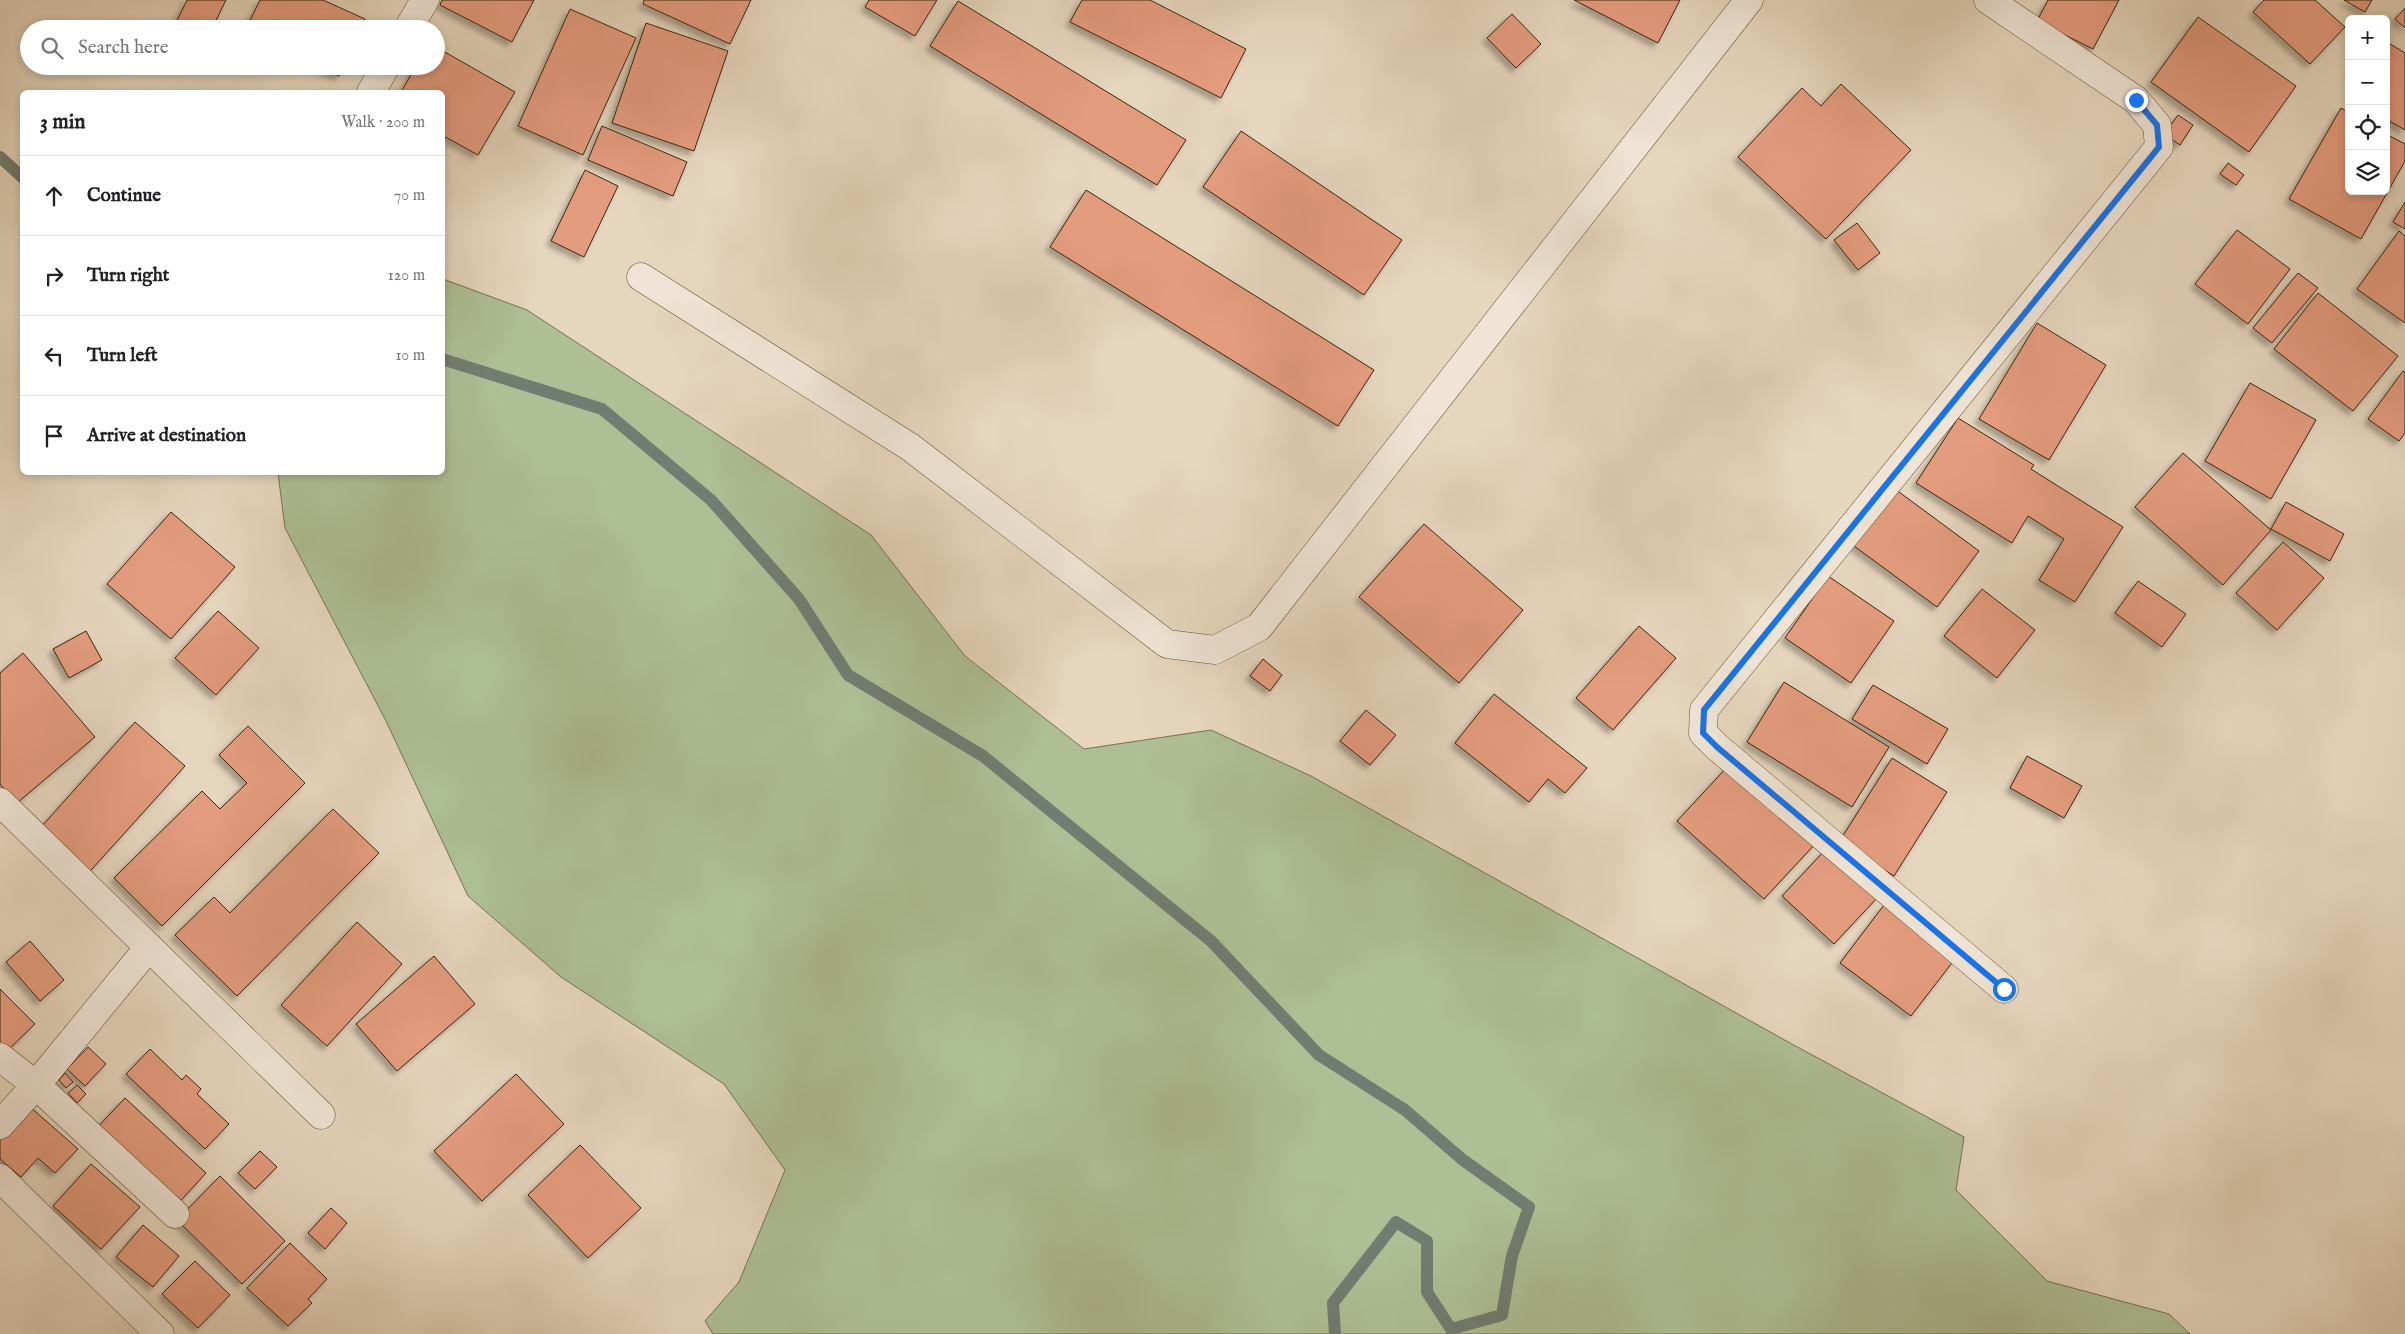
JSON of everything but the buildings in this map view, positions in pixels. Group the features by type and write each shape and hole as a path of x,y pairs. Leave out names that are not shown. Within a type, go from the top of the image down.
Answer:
{"street":[{"path":"413,20 425,0"},
{"path":"640,277 910,448 1167,644 1215,650 1259,627 1749,0"},
{"path":"1988,0 2136,100 2157,125 2159,147 1704,710 1703,733 1717,747 2004,989"},
{"path":"371,90 380,75"},
{"path":"0,802 321,1115"},
{"path":"0,1125 36,1086 149,947"},
{"path":"0,1057 36,1086 175,1214"},
{"path":"0,1178 160,1334"}],"green space":[{"path":"445,280 527,310 871,535 965,656 1084,749 1211,730 1311,776 1790,1043 1964,1137 1956,1190 2047,1281 2169,1314 2190,1334 713,1334 705,1321 739,1282 785,1170 724,1084 561,977 468,896 386,721 285,528 278,475 445,475"}],"waterway":[{"path":"0,157 20,175"},
{"path":"445,360 602,409 711,500 799,599 848,675 983,756 1211,941 1319,1055 1405,1110 1463,1160 1529,1207 1512,1256 1502,1315 1451,1329 1427,1292 1427,1241 1396,1222 1333,1303 1335,1334"}],"route":[{"path":"2004,989 1717,747 1703,733 1704,710 2135,174 2159,147 2157,125 2136,100"}]}
